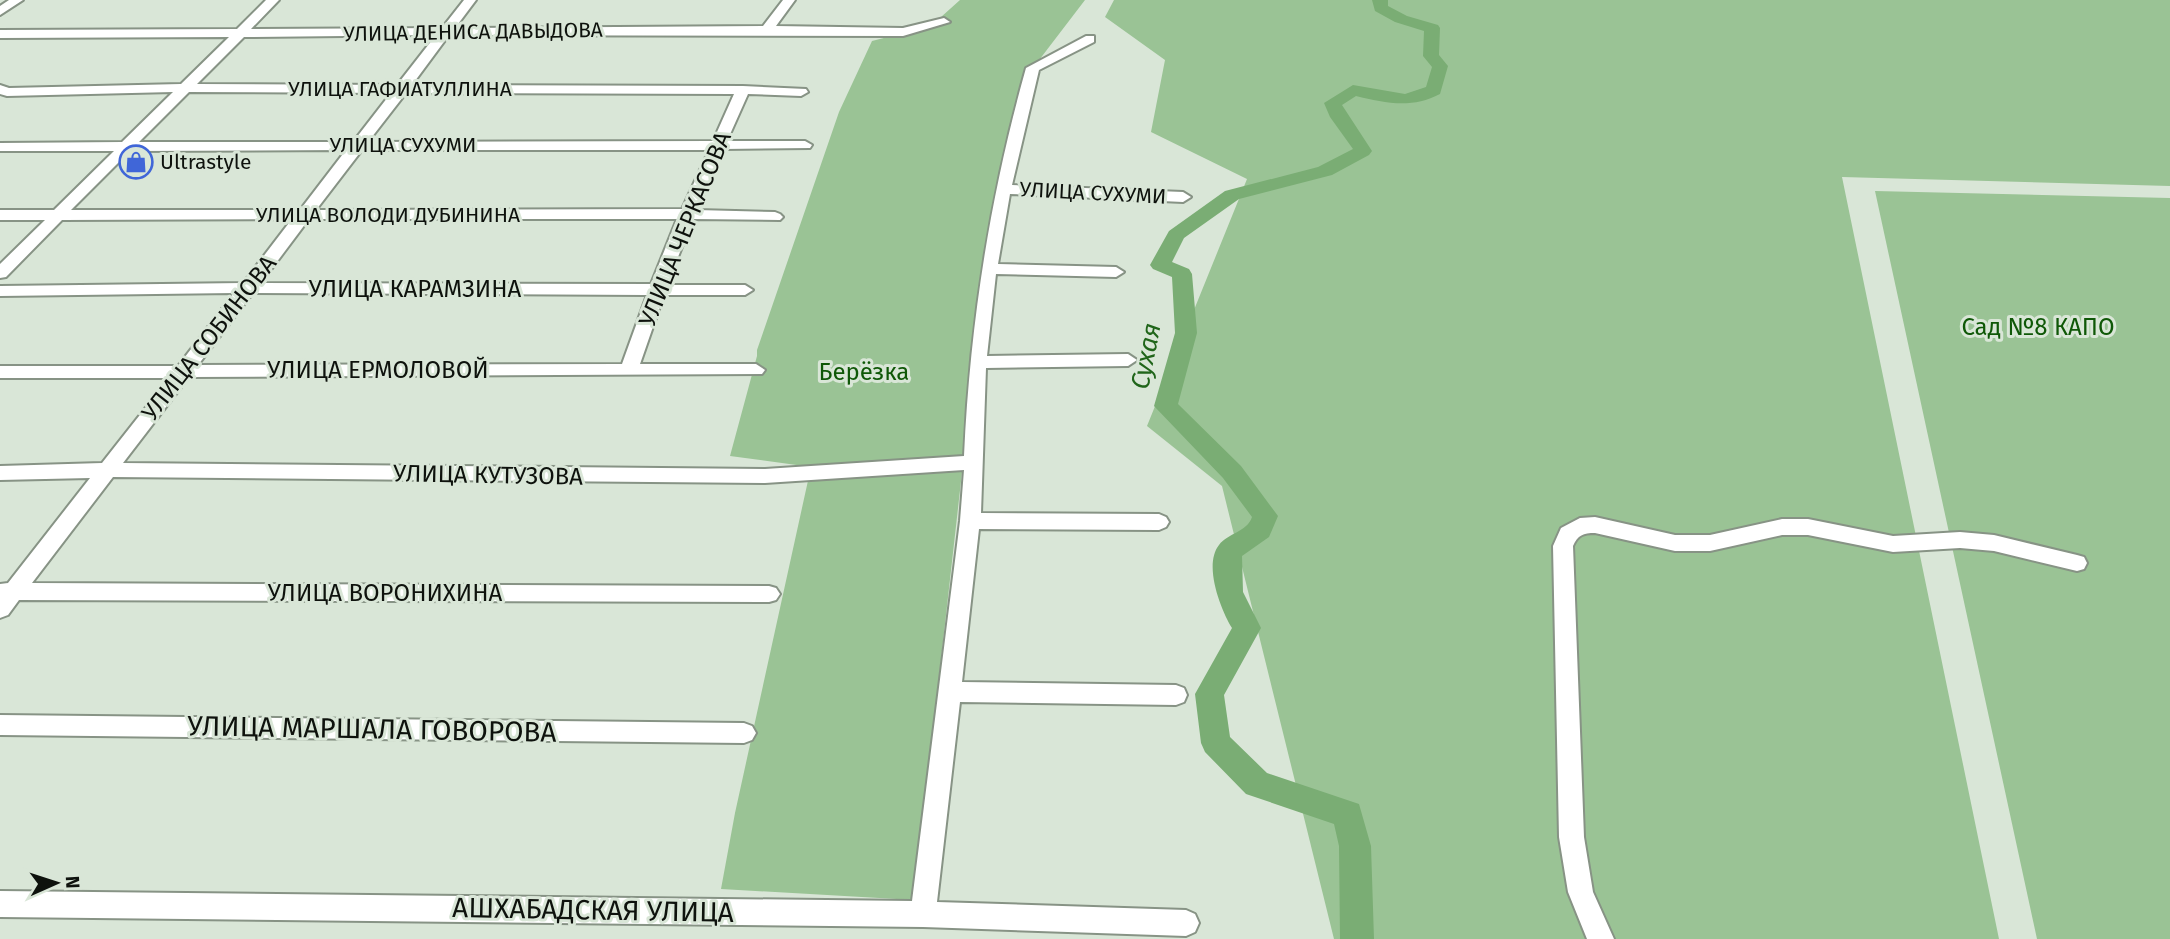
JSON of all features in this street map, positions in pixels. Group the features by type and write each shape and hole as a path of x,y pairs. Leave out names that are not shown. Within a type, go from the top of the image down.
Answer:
{"street":[{"path":"0,11 17,0"},
{"path":"0,273 274,0"},
{"name":"УЛИЦА СОБИНОВА","path":"0,609 7,591 108,470 470,0"},
{"path":"767,30 789,0"},
{"name":"УЛИЦА ДЕНИСА ДАВЫДОВА","path":"0,34 239,35 767,30 903,32 944,22"},
{"path":"923,914 970,522 978,362 989,269 1012,140 1033,68 1090,39"},
{"name":"УЛИЦА ГАФИАТУЛЛИНА","path":"0,89 7,92 188,88 801,92"},
{"name":"УЛИЦА ЧЕРКАСОВА","path":"629,371 656,292 744,90"},
{"name":"УЛИЦА СУХУМИ","path":"0,147 131,144 805,145"},
{"name":"УЛИЦА СУХУМИ","path":"1003,189 1183,197"},
{"name":"УЛИЦА ВОЛОДИ ДУБИНИНА","path":"0,215 688,214 775,217"},
{"path":"989,269 1116,272"},
{"name":"УЛИЦА КАРАМЗИНА","path":"0,291 248,288 656,292 745,290"},
{"path":"978,362 1128,360"},
{"name":"УЛИЦА ЕРМОЛОВОЙ","path":"0,372 756,370"},
{"name":"УЛИЦА КУТУЗОВА","path":"0,473 108,470 765,476 849,473 922,464 975,462"},
{"path":"970,522 1159,522"},
{"path":"1601,939 1594,929 1582,894 1572,836 1563,546 1568,533 1580,526 1595,525 1675,543 1710,543 1782,527 1808,527 1893,544 1960,540 1994,543 2077,563"},
{"name":"УЛИЦА ВОРОНИХИНА","path":"7,591 769,594"},
{"path":"951,692 1176,695"},
{"name":"УЛИЦА МАРШАЛА ГОВОРОВА","path":"0,725 744,733"},
{"name":"АШХАБАДСКАЯ УЛИЦА","path":"0,904 923,914 1186,923"}],"green space":[{"name":"Берёзка","path":"960,0 1085,0 1020,85 978,330 914,900 721,889 735,813 811,467 730,456 757,350 839,112 872,41 931,26"},
{"path":"1114,0 2170,0 2170,186 1842,177 1999,939 1334,939 1222,486 1147,426 1247,179 1151,132 1165,60 1105,17"},
{"name":"Сад №8 КАПО","path":"1875,191 2170,198 2170,939 2037,939"}],"waterway":[{"name":"Сухая","path":"1357,939 1355,846 1348,814 1257,784 1216,743 1209,694 1247,628 1229,592 1229,551 1260,530 1265,516 1232,472 1166,406 1186,333 1182,274 1160,265 1176,235 1232,195 1325,171 1363,151 1339,117 1333,103 1353,90 1395,99 1415,98 1434,90 1440,66 1431,56 1432,28 1401,19 1380,8 1380,0"}],"place":[{"name":"Ultrastyle","path":"136,162"}]}
